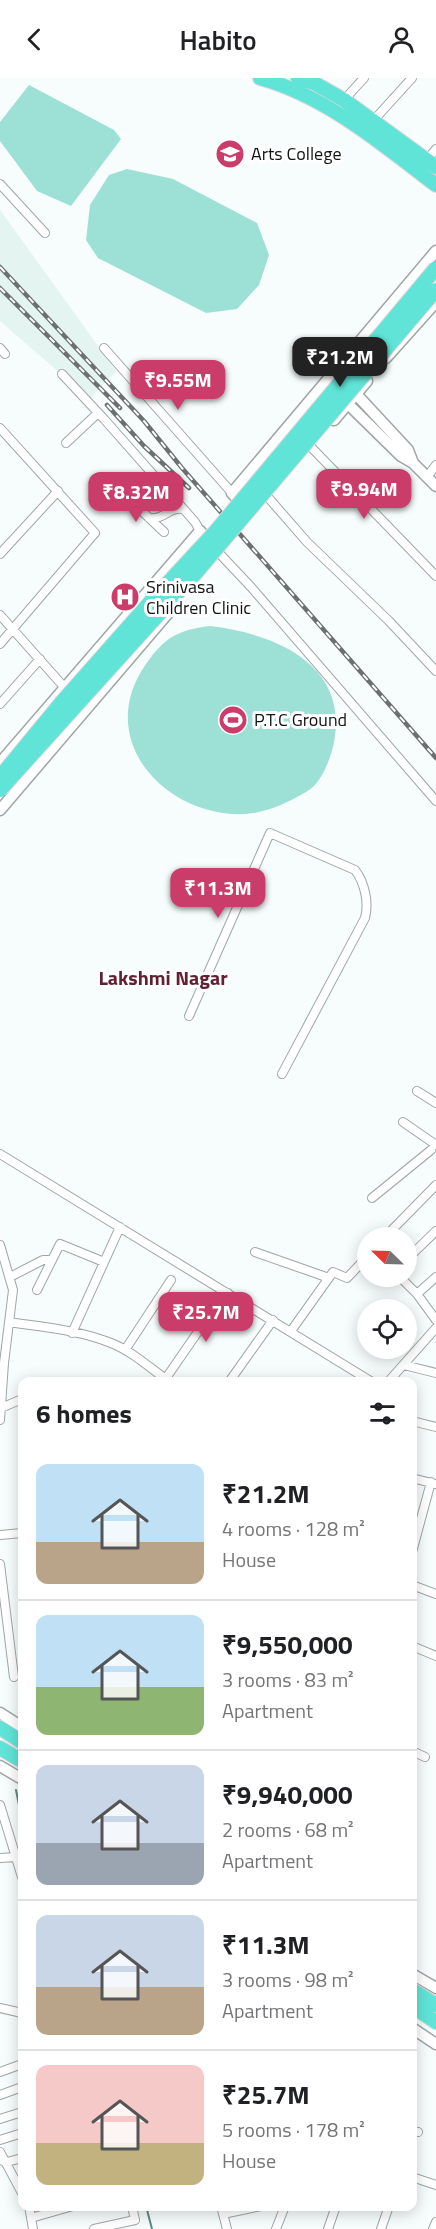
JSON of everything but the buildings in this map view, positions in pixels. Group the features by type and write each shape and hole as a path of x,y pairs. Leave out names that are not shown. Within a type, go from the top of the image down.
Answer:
{"highway":[{"path":"260,78 302,94 333,110 436,185"},
{"path":"298,78 314,83 344,100 433,158"},
{"path":"0,777 69,694 216,531 436,268"},
{"path":"0,790 194,575 436,290"},
{"path":"0,1728 18,1739"},
{"path":"0,1748 18,1759"},
{"path":"417,1993 436,2006"},
{"path":"417,2009 436,2022"}],"street":[{"path":"344,100 364,78"},
{"path":"373,121 412,78"},
{"path":"418,171 433,158"},
{"path":"0,184 45,233"},
{"path":"232,493 436,251"},
{"path":"104,348 249,512 348,404 436,302"},
{"path":"62,374 259,596 436,801"},
{"path":"356,394 408,450 413,463"},
{"path":"348,404 401,456 413,463 436,486"},
{"path":"66,443 98,413"},
{"path":"0,429 95,533 0,644"},
{"path":"310,446 436,576"},
{"path":"427,477 436,465"},
{"path":"0,554 58,491"},
{"path":"266,495 307,542 389,621 436,671"},
{"path":"126,496 164,532"},
{"path":"149,518 159,519 174,508 182,509"},
{"path":"0,763 200,531"},
{"path":"0,810 99,697 219,553"},
{"path":"0,615 65,688"},
{"path":"0,704 40,659"},
{"path":"189,1016 270,833 355,870 366,896 365,918 282,1074"},
{"path":"417,1090 436,1103"},
{"path":"372,1198 435,1148 403,1122"},
{"path":"0,1154 364,1377"},
{"path":"395,1227 436,1185"},
{"path":"72,1333 120,1227"},
{"path":"417,1249 436,1231"},
{"path":"37,1290 58,1246 62,1244 104,1262"},
{"path":"0,1245 13,1290 0,1420"},
{"path":"255,1252 329,1278"},
{"path":"10,1277 43,1260 51,1260"},
{"path":"291,1331 333,1272 347,1278 357,1268"},
{"path":"417,1294 436,1277"},
{"path":"125,1350 171,1280"},
{"path":"410,1287 436,1320"},
{"path":"170,1377 204,1323 228,1293"},
{"path":"233,1377 273,1320"},
{"path":"9,1322 111,1342 162,1377"},
{"path":"393,1377 436,1328"},
{"path":"404,1365 436,1373"},
{"path":"1,1408 18,1402"},
{"path":"417,1423 436,1427"},
{"path":"417,1479 433,1483 417,1536"},
{"path":"0,1535 18,1533"},
{"path":"0,1564 14,1677"},
{"path":"417,1587 436,1594"},
{"path":"11,1643 18,1642"},
{"path":"417,1648 436,1656"},
{"path":"0,1713 18,1724"},
{"path":"417,1753 425,1757"},
{"path":"0,1766 18,1777"},
{"path":"0,1804 18,1864"},
{"path":"0,1858 16,1857"},
{"path":"417,1977 436,1988"},
{"path":"0,2008 18,2012"},
{"path":"417,2031 436,2044"},
{"path":"0,2072 18,2065"},
{"path":"0,2095 18,2088"},
{"path":"0,2119 18,2113"},
{"path":"0,2140 18,2134"},
{"path":"0,2152 3,2161 18,2176"},
{"path":"3,2161 18,2159"},
{"path":"417,2179 436,2185"},
{"path":"30,2211 33,2229"},
{"path":"31,2218 56,2211"},
{"path":"94,2229 135,2220 133,2211"},
{"path":"222,2211 226,2229"},
{"path":"276,2229 283,2211"},
{"path":"328,2229 334,2211"},
{"path":"381,2229 387,2211"},
{"path":"434,2229 436,2222"}],"shaded area":[{"path":"0,210 116,371 90,399 0,321"}],"green space":[{"path":"29,85 114,130 121,139 71,206 37,191 0,141 0,122"},
{"path":"127,169 173,179 257,223 269,255 259,285 237,309 206,313 98,258 86,240 90,205 109,175"},
{"name":"P.T.C Ground","path":"210,626 235,630 283,646 304,659 320,675 331,695 336,719 333,747 324,772 316,784 306,792 270,809 246,814 216,812 189,803 165,788 146,769 133,745 128,720 132,692 146,664 173,636"}],"waterway":[{"path":"16,1790 18,1800"},
{"path":"147,2211 152,2229"}],"railway":[{"path":"0,267 144,421 182,468 436,758"},
{"path":"0,288 120,408"},
{"path":"107,405 144,446 189,488"}],"place":[{"name":"Arts College","path":"230,154"},
{"name":"Srinivasa Children Clinic","path":"125,597"},
{"name":"P.T.C Ground","path":"233,720"}],"district":[{"name":"Lakshmi Nagar","path":"163,978"}]}
